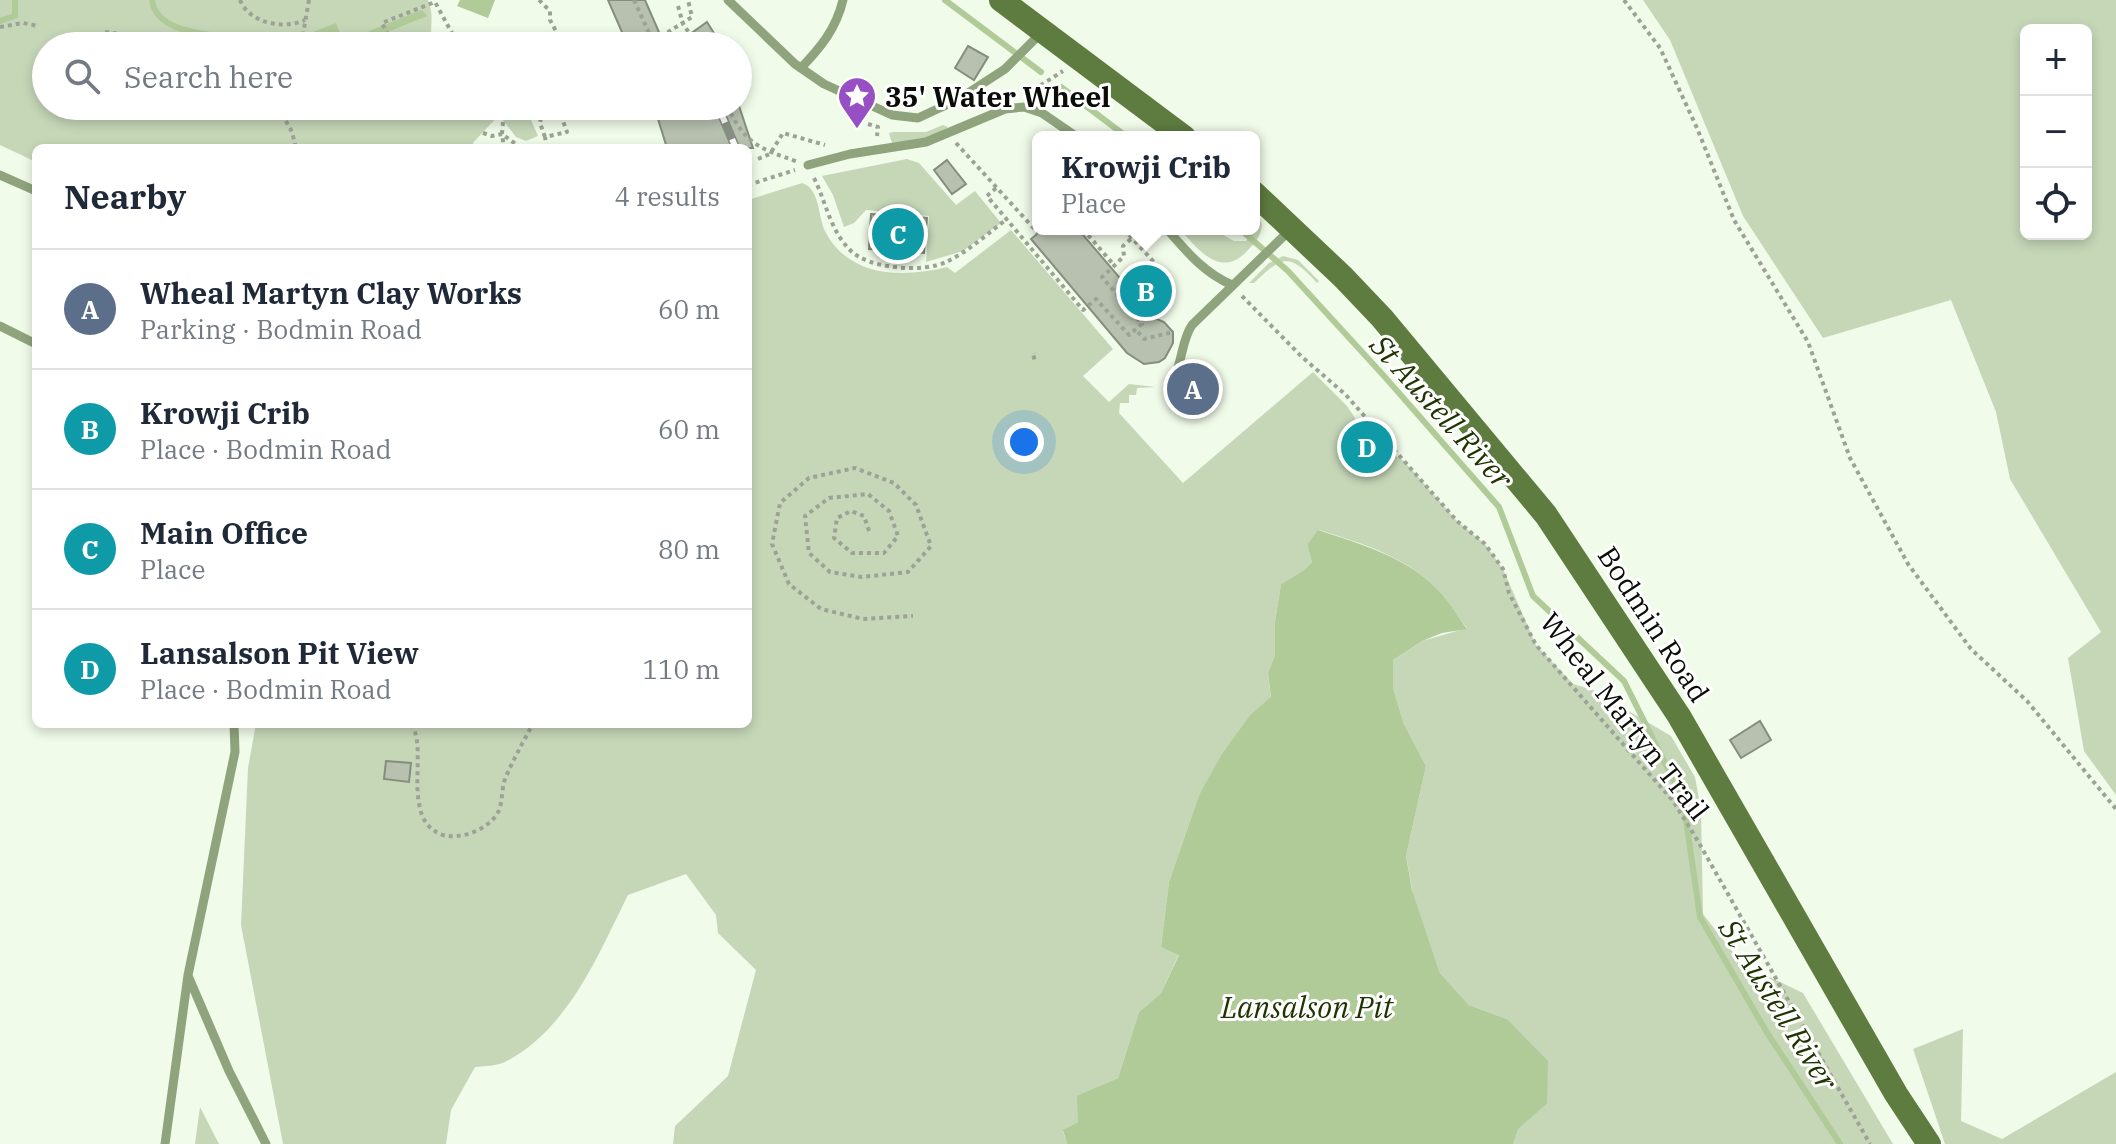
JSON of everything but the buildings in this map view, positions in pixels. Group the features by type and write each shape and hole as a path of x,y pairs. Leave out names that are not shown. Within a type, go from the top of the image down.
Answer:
{"main road":[{"path":"1001,0 1035,39 1081,60 1176,131"},
{"name":"Bodmin Road","path":"1260,201 1286,234 1382,318 1546,515 1679,716 1896,1094 1929,1144"}],"lane":[{"path":"728,0 801,68 851,99 892,115 918,118 959,99 1005,69 1035,39"},
{"path":"801,68 835,27 843,0"},
{"path":"808,165 926,142 1005,109 1024,107 1042,113 1068,131"},
{"path":"0,175 32,189"},
{"path":"1177,370 1184,352 1185,336 1192,325 1286,234"},
{"path":"1172,235 1215,278 1232,285"},
{"path":"0,326 32,342"},
{"path":"165,1144 188,975 235,752 234,728"},
{"path":"188,975 229,1071 266,1144"}],"path":[{"path":"240,0 244,10 257,19 286,24 305,20"},
{"path":"303,32 309,0"},
{"path":"539,0 550,11 550,20 556,32"},
{"path":"634,0 649,32"},
{"path":"669,32 692,17 688,0"},
{"path":"1624,0 1660,48 1734,220 1808,342 1850,458 1908,564 1971,649 2027,701 2116,809"},
{"path":"386,32 382,23 436,1 452,32"},
{"path":"678,6 688,32"},
{"path":"0,27 23,23 38,26"},
{"path":"1005,109 1081,60"},
{"path":"285,120 295,144"},
{"path":"541,120 546,144"},
{"path":"545,137 567,132 563,120"},
{"path":"735,120 747,139 770,154 808,165"},
{"path":"503,122 503,144"},
{"path":"948,132 1032,227"},
{"path":"483,133 492,136 502,134 516,144"},
{"path":"758,159 770,154 783,133 827,145 858,146 859,153"},
{"path":"752,184 808,165"},
{"path":"808,165 835,230 853,253 875,264 921,267 940,264 1007,219"},
{"path":"996,188 987,196 1083,310 1096,299 1129,335 1142,324 1102,277 1124,256 1123,246 1132,238"},
{"path":"1088,235 1112,267"},
{"path":"1129,235 1170,280"},
{"name":"Wheal Martyn Trail","path":"1232,285 1302,357 1345,394 1457,521 1485,544 1503,569 1509,593 1536,645 1673,801 1870,1144"},
{"path":"1138,332 1144,339 1173,332"},
{"path":"869,531 864,516 851,511 837,518 834,538 852,553 884,553 898,536 889,511 868,494 829,498 805,516 809,553 830,572 862,577 908,572 931,546 916,505 894,483 855,468 809,478 780,503 772,544 789,584 821,609 863,619 913,616"},
{"path":"414,728 422,814 434,832 453,838 480,827 498,813 504,783 531,728"}],"shaded area":[{"path":"0,0 428,0 431,32 32,32 32,120 494,120 473,144 32,144 32,160 0,145"},
{"path":"1643,0 2116,0 2116,795 2084,751 2068,658 2101,632 2010,479 1996,412 1951,300 1823,338 1743,216 1670,40"},
{"path":"503,120 531,120 538,136 526,141 516,137"},
{"path":"943,125 948,127 936,136 914,141 892,143 889,133 926,132"},
{"path":"907,159 919,163 956,205 975,191 1001,223 963,251 926,262 929,216 866,210 854,223 844,227 833,195 822,176"},
{"path":"802,183 808,186 818,204 825,231 835,246 848,258 878,271 913,273 947,267 955,273 1011,230 1113,349 1083,376 1109,402 1129,384 1156,387 1137,388 1136,395 1129,395 1129,403 1120,403 1119,413 1183,483 1313,372 1347,406 1371,442 1404,461 1457,521 1485,544 1503,569 1536,645 1573,684 1593,690 1671,736 1695,777 1701,810 1703,914 1742,964 1803,993 1893,1144 1513,1144 1517,1129 1547,1104 1507,1019 1469,1005 1440,973 1413,894 1406,856 1426,766 1404,724 1393,688 1393,660 1422,641 1467,628 1441,593 1414,570 1369,547 1319,530 1307,545 1312,562 1281,584 1275,622 1275,655 1268,673 1271,698 1251,714 1199,795 1169,882 1161,947 1179,954 1161,993 1139,1012 1118,1078 1100,1086 1078,1122 1063,1131 1067,1144 673,1144 675,1126 728,1076 756,970 718,933 716,915 686,874 628,895 593,966 547,1031 505,1062 475,1067 451,1110 446,1144 283,1144 241,925 248,768 255,728 752,728 752,199"},
{"path":"1185,235 1223,235 1234,241 1246,241 1250,235 1259,235 1237,259 1219,262 1202,253"},
{"path":"1283,256 1298,260 1319,281 1317,283 1299,266 1286,261 1272,267 1254,283 1249,283 1269,263"},
{"path":"1963,1029 1961,1121 2002,1139 2116,1072 2116,1144 1945,1144 1913,1049"},
{"path":"200,1107 219,1144 195,1144"}],"water":[{"path":"460,0 495,0 488,18 457,6"},
{"path":"422,10 427,16 388,32 367,32"},
{"path":"336,23 340,32 313,32"},
{"name":"Lansalson Pit","path":"1318,530 1384,554 1414,570 1441,593 1467,629 1442,633 1422,641 1393,660 1393,688 1404,724 1426,766 1406,856 1412,890 1440,973 1469,1005 1507,1019 1548,1061 1547,1104 1518,1129 1513,1144 1067,1144 1063,1130 1078,1122 1077,1096 1118,1078 1139,1012 1161,993 1179,955 1161,947 1169,882 1199,795 1222,754 1251,714 1271,697 1268,673 1275,655 1275,622 1281,584 1312,562 1307,545"}],"waterway":[{"path":"0,21 15,16 15,0"},
{"path":"152,0 163,20 195,32"},
{"name":"St Austell River","path":"945,0 1041,72"},
{"name":"St Austell River","path":"1061,87 1119,131"},
{"name":"St Austell River","path":"1247,235 1288,271 1499,507 1533,596 1624,681 1683,799 1700,917 1766,1031 1840,1144"}],"railway":[{"path":"724,120 734,144"}],"place":[{"name":"35' Water Wheel","path":"857,130"},
{"name":"Main Office","path":"898,234"},
{"name":"Krowji Crib","path":"1146,291"},
{"name":"Wheal Martyn Clay Works","path":"1193,389"},
{"name":"Lansalson Pit View","path":"1367,447"}]}
